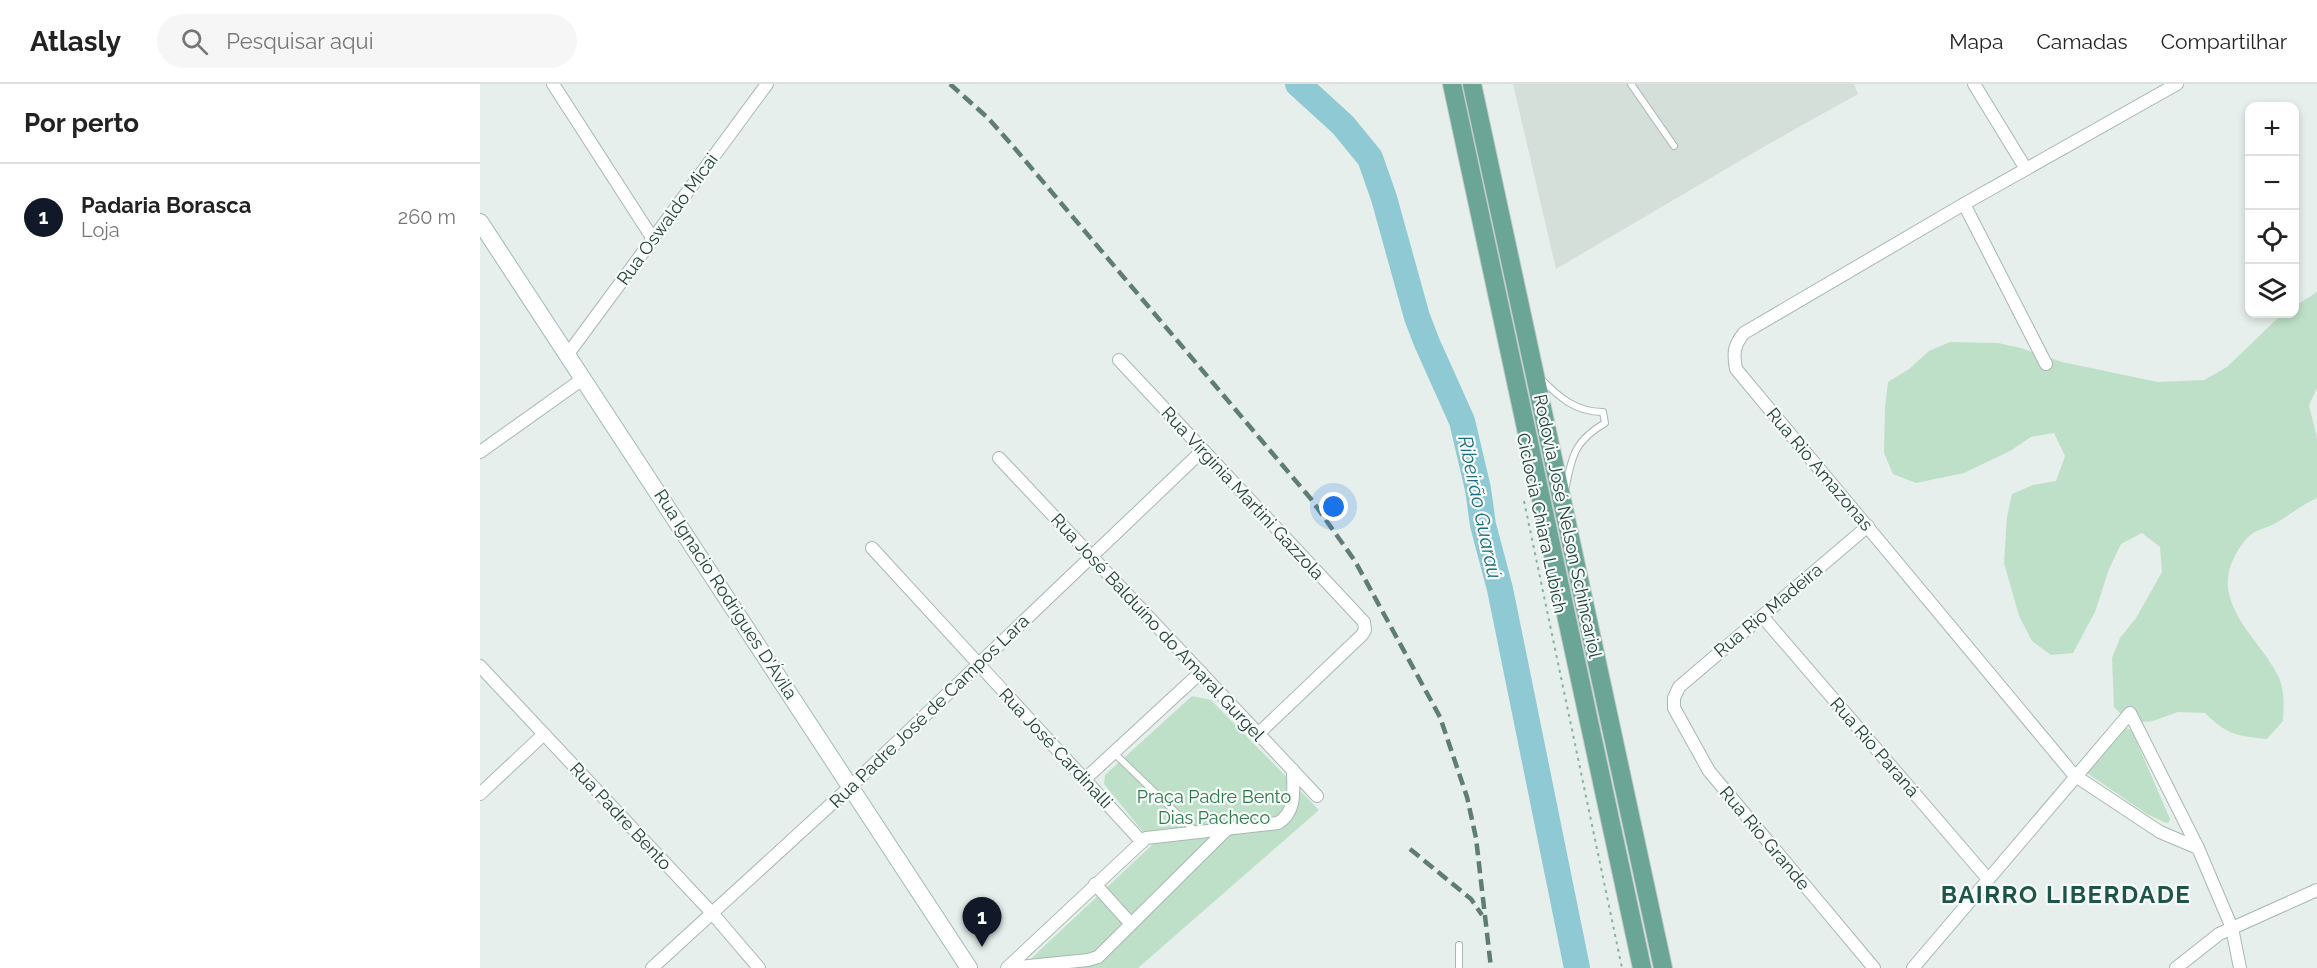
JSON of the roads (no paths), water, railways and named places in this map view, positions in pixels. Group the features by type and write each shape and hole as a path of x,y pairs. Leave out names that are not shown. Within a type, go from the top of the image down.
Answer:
{"main road":[{"name":"Rodovia José Nelson Schincariol","path":"1452,84 1642,968"},
{"name":"Rodovia José Nelson Schincariol","path":"1473,84 1663,968"}],"street":[{"path":"553,84 653,239"},
{"name":"Rua Oswaldo Micai","path":"568,354 767,84"},
{"path":"1974,84 2026,169"},
{"name":"Rua Rio Amazonas","path":"2177,84 1964,204 1744,333 1735,345 1733,357 1736,369 2074,776 2160,832 2198,848"},
{"path":"1964,204 2046,364"},
{"name":"Rua Ignacio Rodrigues D'Ávila","path":"480,222 969,968"},
{"name":"Rua Virginia Martini Gazzola","path":"1119,360 1362,619 1365,627 1362,635 1258,734"},
{"path":"480,452 584,378"},
{"name":"Rua Padre José de Campos Lara","path":"652,968 851,786 1203,450"},
{"name":"Rua José Balduíno do Amaral Gurgel","path":"999,458 1317,796"},
{"name":"Rua Rio Madeira","path":"1674,698 1679,687 1868,526"},
{"name":"Rua José Cardinalli","path":"872,548 1142,842"},
{"name":"Rua Rio Paraná","path":"1762,616 1988,879"},
{"name":"Rua Padre Bento","path":"480,666 712,913 759,968"},
{"path":"1084,779 1201,672"},
{"name":"Rua Rio Grande","path":"1674,698 1674,708 1709,771 1874,968"},
{"path":"1912,968 2130,713 2198,848 2232,928 2240,968"},
{"path":"480,794 544,735"},
{"path":"1008,968 1146,838 1278,823 1285,819 1291,809 1293,770"},
{"path":"1008,968 1098,957 1227,829"},
{"path":"1095,884 1131,924"},
{"path":"2176,968 2220,934 2317,890"}],"lane":[{"path":"1631,84 1674,146"},
{"path":"1535,372 1571,405 1586,411 1603,412 1605,423 1583,438 1574,452 1563,501"},
{"path":"1114,752 1196,832"},
{"path":"1459,945 1459,968"}],"waterway":[{"name":"Ribeirão Guaraú","path":"1298,84 1343,125 1370,158 1384,198 1417,317 1462,421 1478,489 1483,525 1500,589 1577,968"}],"railway":[{"path":"950,84 988,118 1012,145 1311,499 1355,561 1440,717 1467,797 1476,838 1491,968"},
{"path":"1410,849 1471,899 1482,915"}],"place":[{"name":"Padaria Borasca","path":"982,947"}],"district":[{"name":"BAIRRO LIBERDADE","path":"2066,894"}],"park label":[{"name":"Praça Padre Bento Dias Pacheco","path":"1214,806"}]}
